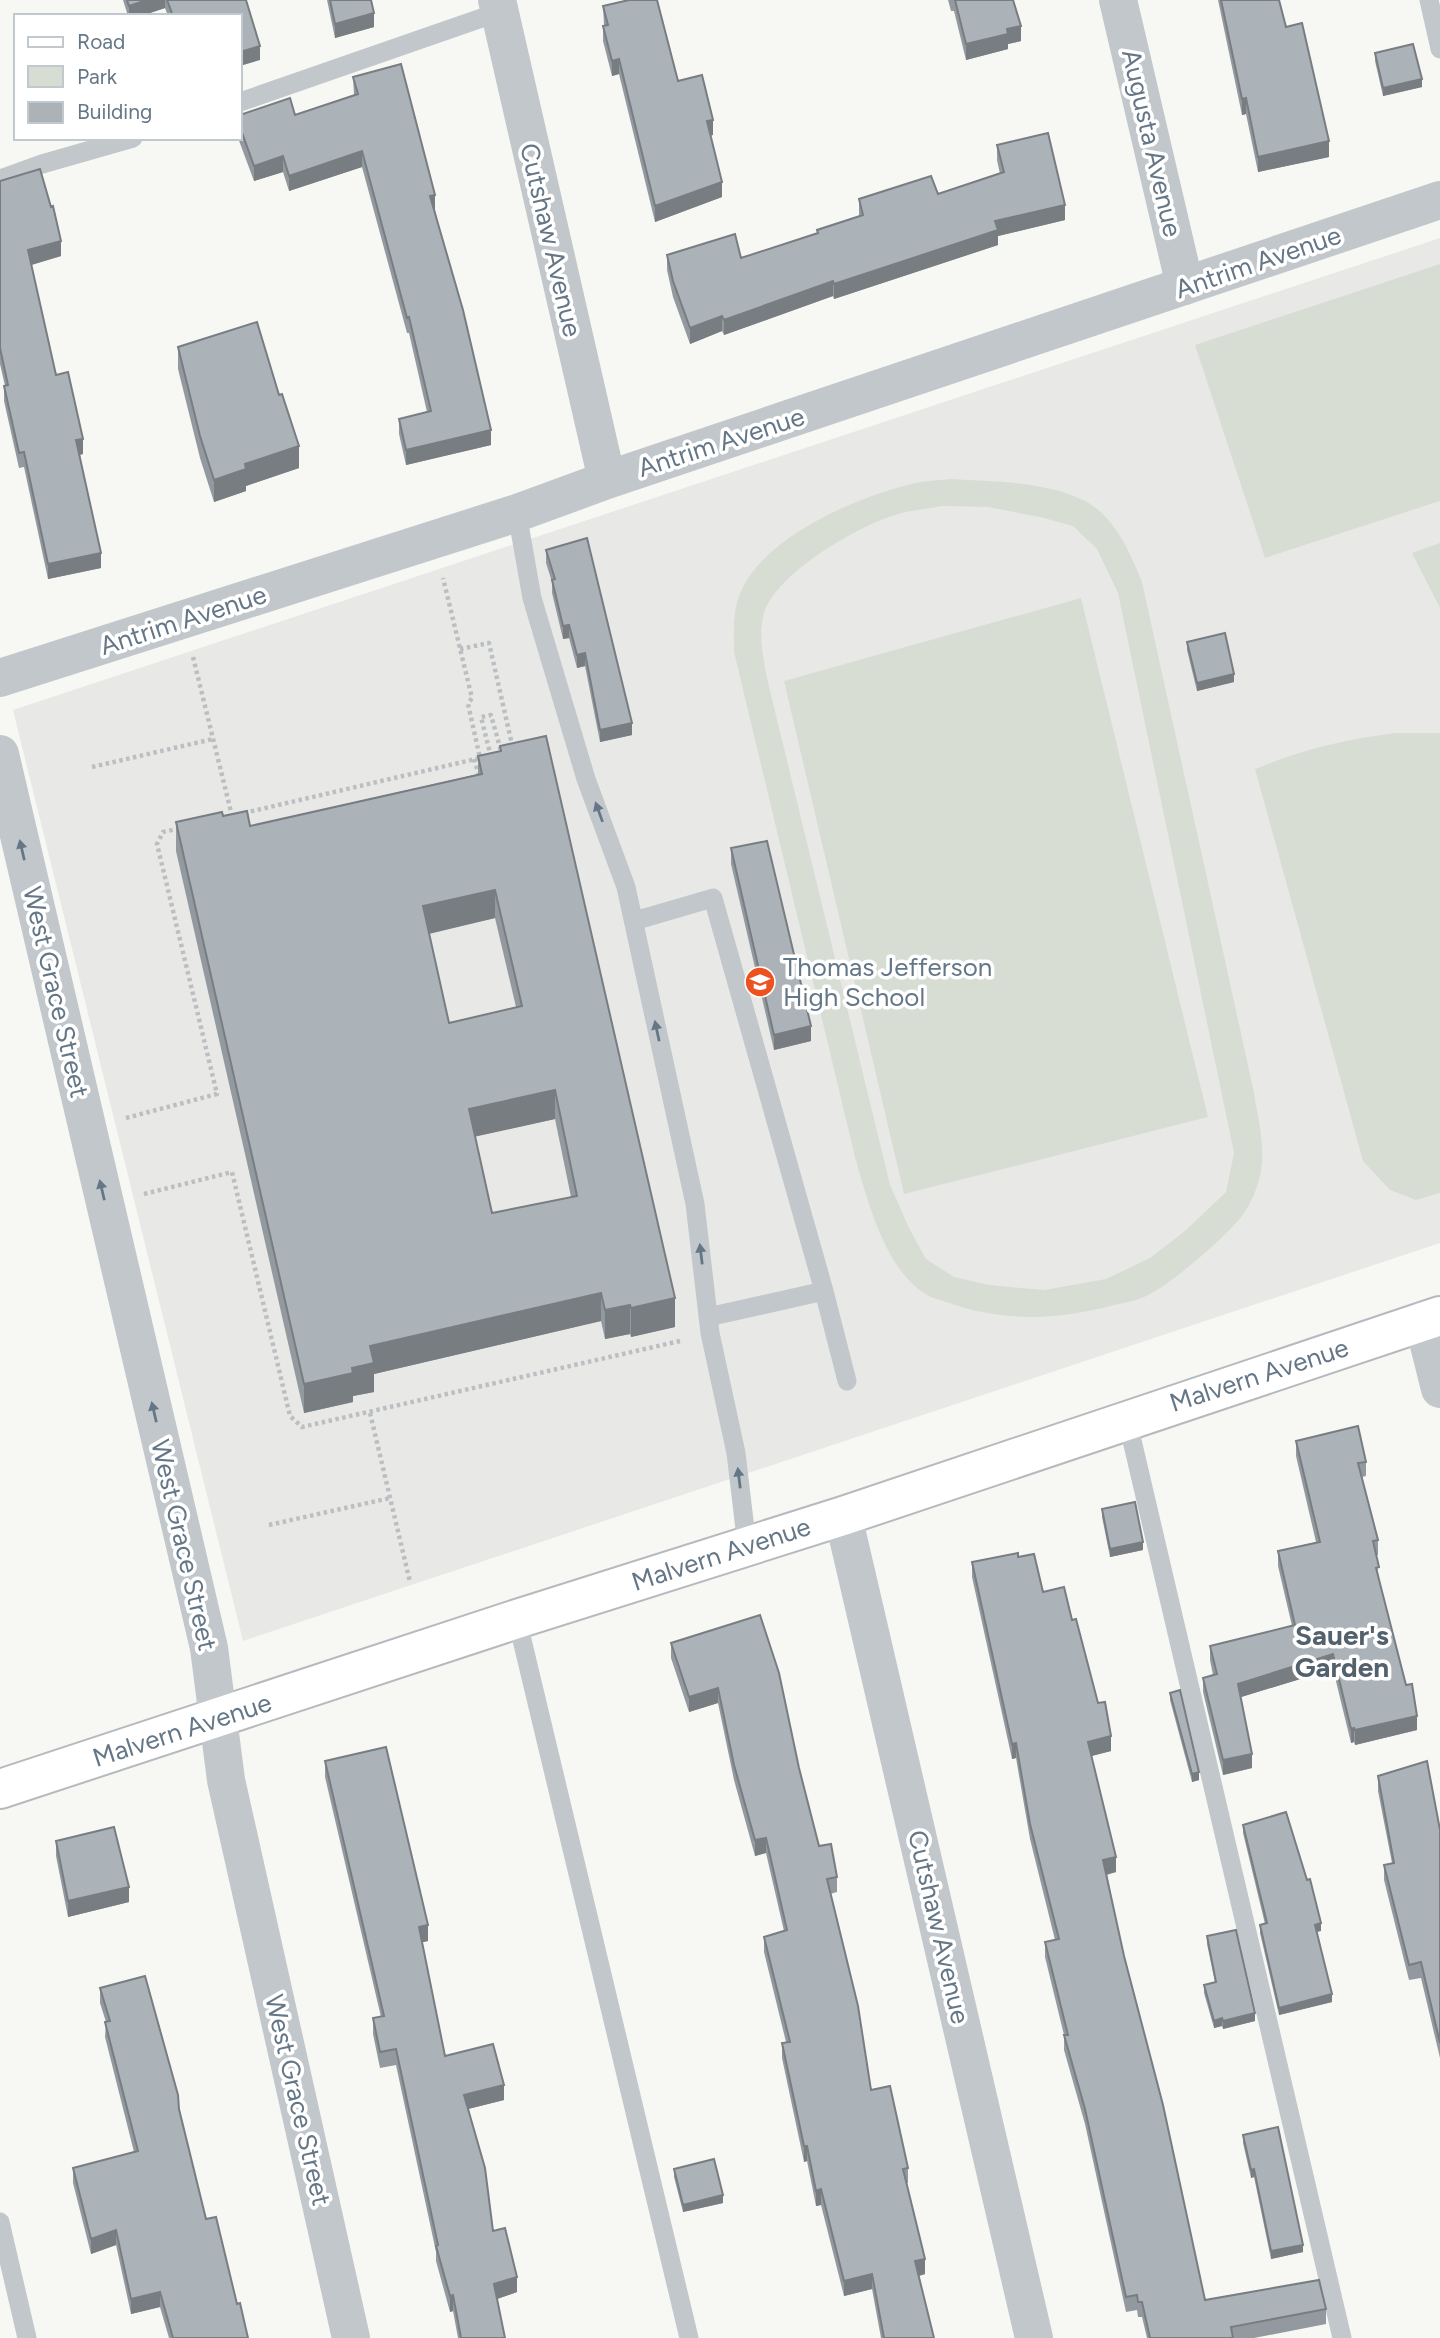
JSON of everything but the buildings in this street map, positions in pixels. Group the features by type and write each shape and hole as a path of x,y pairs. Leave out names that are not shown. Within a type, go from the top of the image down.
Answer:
{"main road":[{"name":"Malvern Avenue","path":"0,1789 517,1619 843,1516 1432,1318"}],"street":[{"name":"Augusta Avenue","path":"1118,0 1185,286"},
{"name":"Cutshaw Avenue","path":"498,6 607,480"},
{"name":"Antrim Avenue","path":"0,678 517,513 607,480 1440,200"},
{"name":"West Grace Street","path":"0,754 209,1648 226,1780 351,2338"},
{"path":"1432,1318 1440,1390"},
{"name":"Cutshaw Avenue","path":"843,1516 1034,2338"}],"lane":[{"path":"1429,0 1440,49"},
{"path":"242,101 498,6"},
{"path":"0,180 42,164 126,140"},
{"path":"517,513 532,598 586,779 626,887 634,921 695,1203 708,1317 736,1453 747,1546"},
{"path":"634,921 713,898 847,1381"},
{"path":"708,1317 824,1291"},
{"path":"1127,1419 1342,2338"},
{"path":"517,1619 689,2338"},
{"path":"0,2222 27,2338"}],"path":[{"path":"219,819 480,758 468,704 472,698 441,573"},
{"path":"460,649 489,643 514,751"},
{"path":"192,654 232,816"},
{"path":"492,761 481,717 491,715 502,754 525,749"},
{"path":"92,767 214,739"},
{"path":"474,760 479,776"},
{"path":"122,1119 217,1094 157,844 163,832 194,825"},
{"path":"140,1196 232,1172 290,1416 302,1427 689,1339"},
{"path":"370,1413 410,1582"},
{"path":"269,1525 390,1498"}],"shaded area":[{"name":"Thomas Jefferson High School","path":"1440,238 1440,1243 243,1641 13,710"}],"green space":[{"path":"1440,264 1440,501 1265,558 1195,345"},
{"path":"953,479 1039,486 1072,495 1087,502 1106,517 1133,560 1142,582 1259,1123 1262,1160 1257,1187 1242,1216 1224,1236 1154,1292 1133,1301 1073,1314 1033,1317 992,1314 936,1299 912,1284 889,1252 872,1214 855,1157 734,652 734,620 739,597 754,570 771,552 792,536 840,509 911,484","holes":["943,506 988,507 1073,526 1097,549 1118,593 1234,1153 1226,1192 1185,1231 1150,1258 1106,1279 1044,1290 989,1285 954,1277 926,1259 890,1185 767,678 762,646 762,621 772,598 784,582 840,541 879,521 907,512"]},
{"path":"1440,543 1440,608 1412,553"},
{"path":"1081,598 1208,1117 904,1194 784,681"},
{"path":"1396,733 1440,733 1440,1193 1416,1200 1390,1190 1363,1161 1255,769 1324,746"}],"place":[{"name":"Thomas Jefferson High School","path":"760,982"}],"district":[{"name":"Sauer's Garden","path":"1342,1651"}]}
